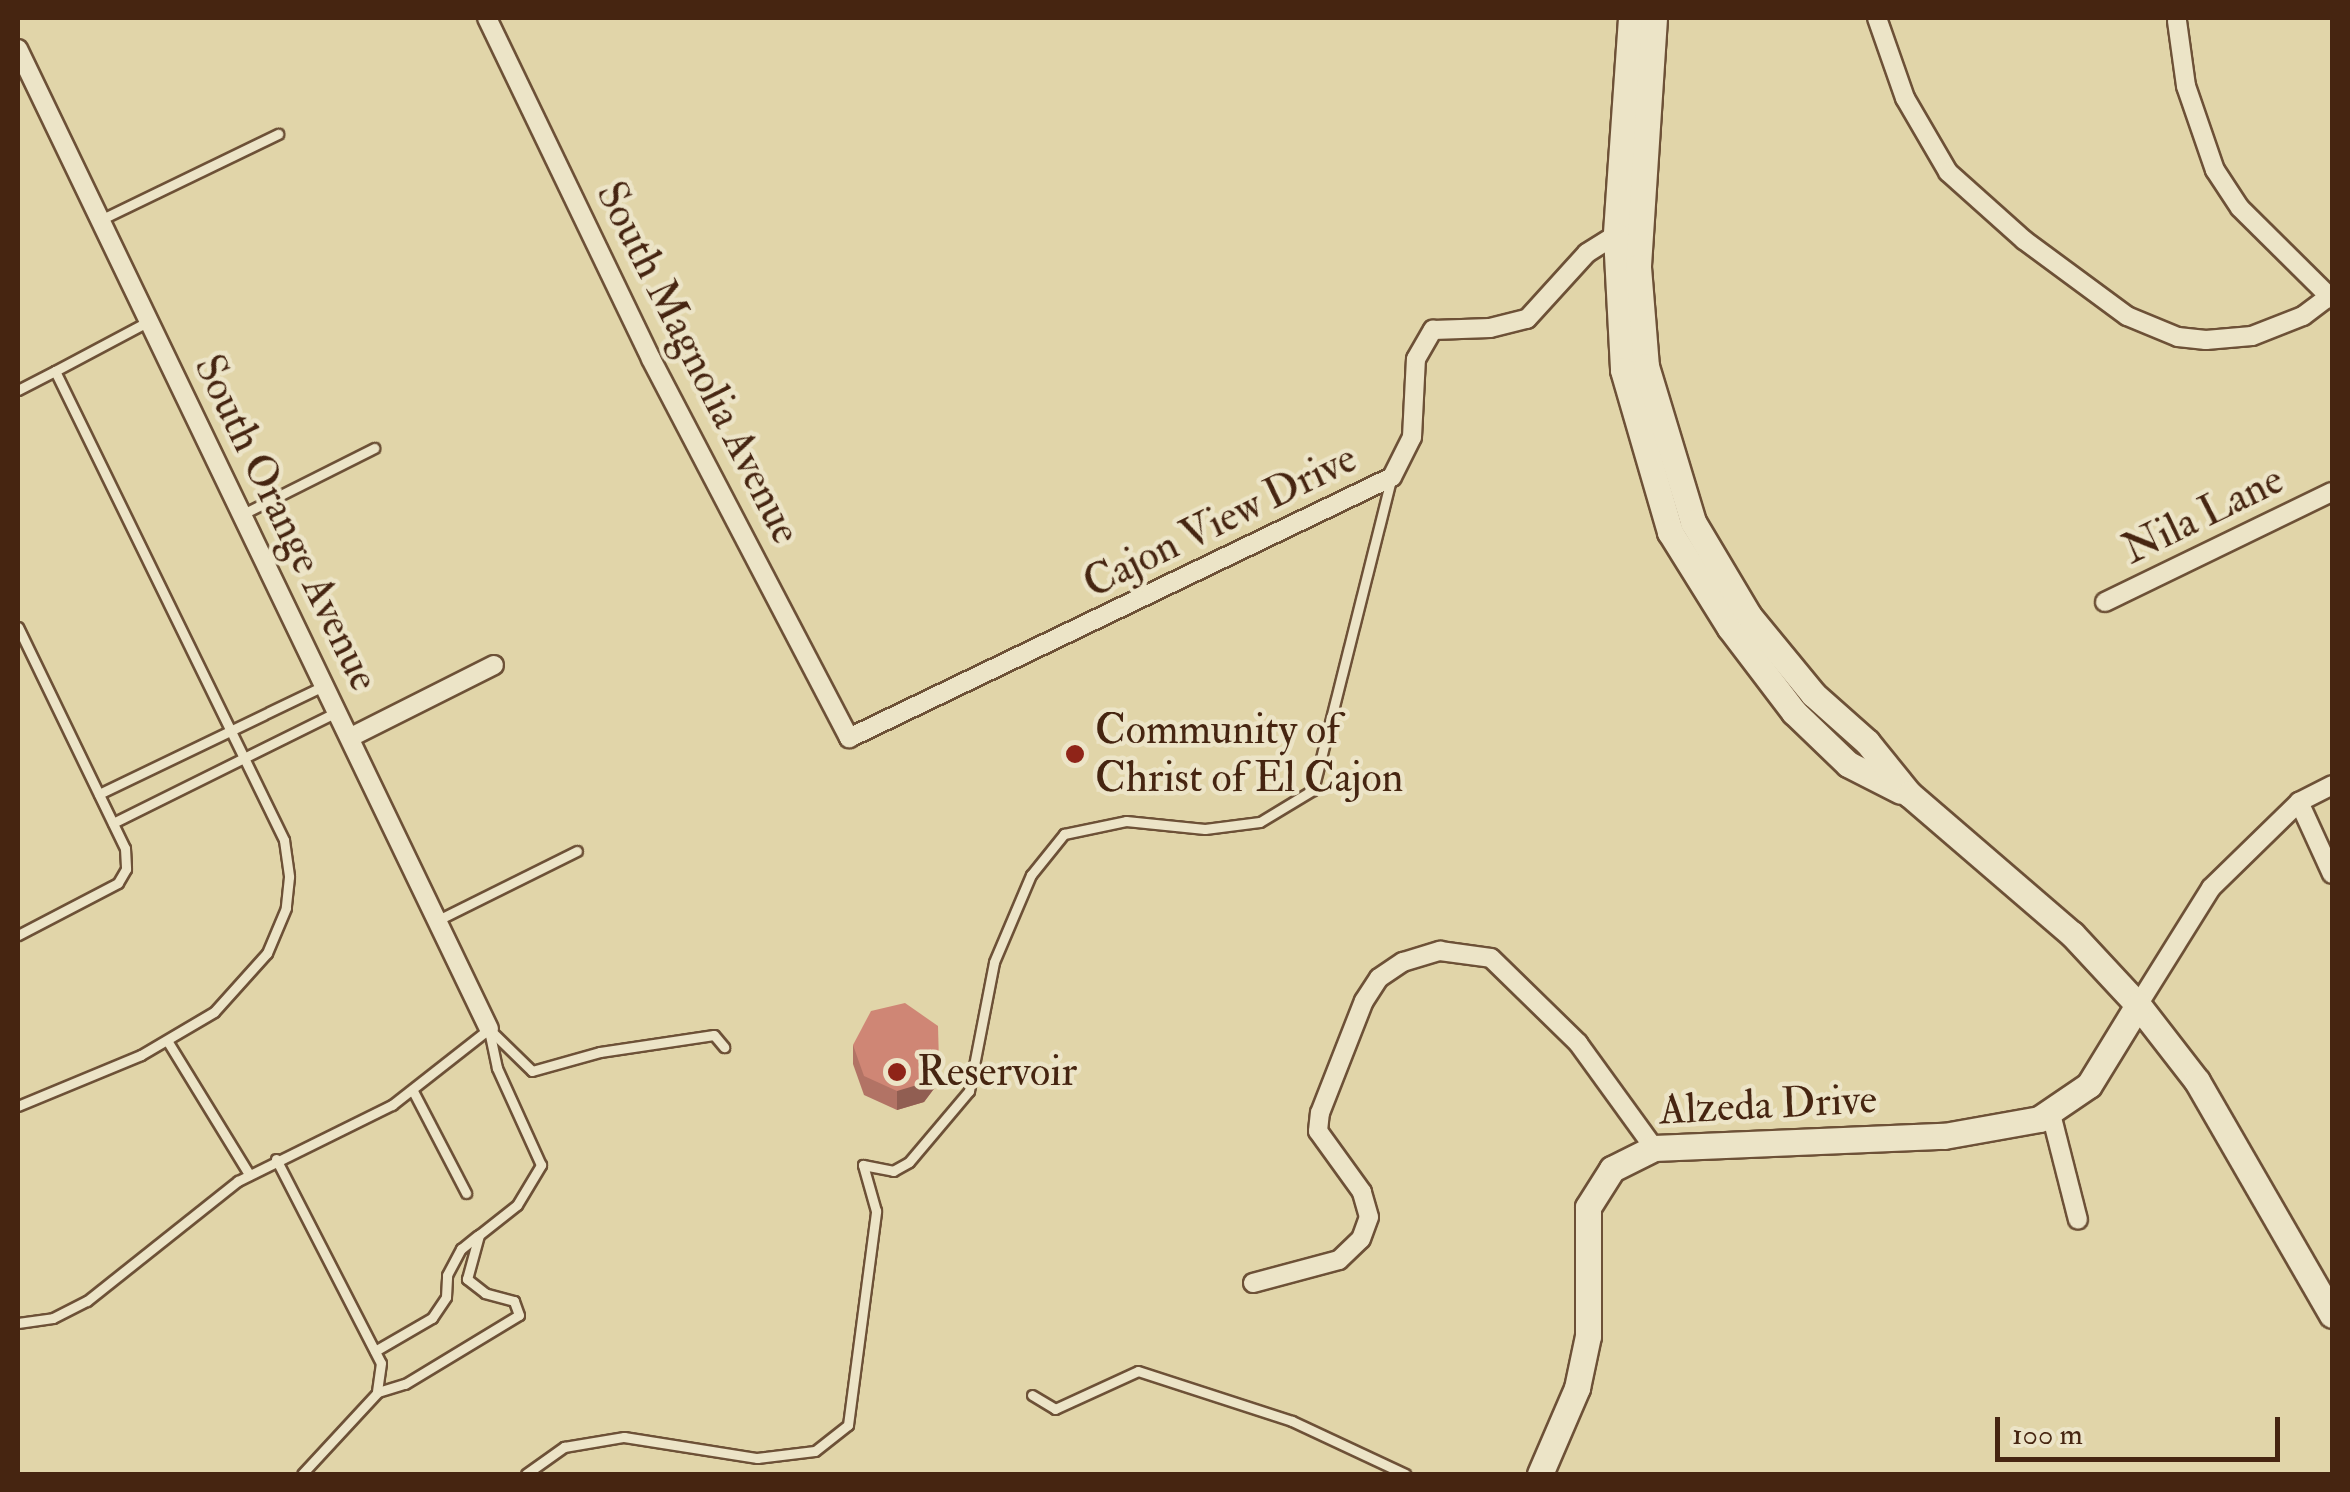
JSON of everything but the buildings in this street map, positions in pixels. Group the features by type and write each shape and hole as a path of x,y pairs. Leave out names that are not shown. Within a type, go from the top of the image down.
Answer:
{"main road":[{"path":"1631,18 1616,236 1623,370 1670,532 1794,712 1848,764 1909,794"},
{"path":"1654,18 1638,267 1646,366 1693,522 1782,659 1909,794 2072,934 2138,1006 2197,1081 2332,1315"},
{"name":"Alzeda Drive","path":"1540,1474 1577,1388 1588,1336 1588,1206 1612,1169 1654,1148 1944,1136 2051,1114 2088,1085 2138,1006"}],"street":[{"name":"South Magnolia Avenue","path":"487,18 660,377 848,738"},
{"path":"1877,18 1905,98 1948,172 2024,240 2128,316 2178,337 2206,340 2252,336 2303,316 2330,298 2240,208 2216,170 2186,86 2177,21"},
{"name":"South Orange Avenue","path":"18,50 490,1029"},
{"name":"Cajon View Drive","path":"848,738 1392,478 1412,437 1416,359 1433,330 1490,328 1527,318 1587,252 1616,236"},
{"name":"Nila Lane","path":"2105,602 2332,492"},
{"path":"352,738 494,665"},
{"path":"2138,1006 2211,888 2299,802 2332,785"},
{"path":"2299,802 2332,874"},
{"path":"1253,1283 1339,1260 1360,1239 1369,1216 1362,1192 1318,1131 1320,1113 1364,1001 1379,978 1403,962 1440,951 1491,958 1578,1043 1654,1148"},
{"path":"2051,1114 2078,1220"}],"lane":[{"path":"100,220 278,134"},
{"path":"18,390 148,322"},
{"path":"18,1106 168,1042 214,1012 267,954 286,908 284,840 55,371"},
{"path":"242,514 374,448"},
{"path":"526,1474 564,1446 624,1438 757,1458 815,1451 848,1424 876,1210 863,1166 893,1170 908,1162 969,1091 994,962 1030,875 1064,834 1126,821 1205,829 1260,822 1313,790 1392,478"},
{"path":"18,627 125,848 126,868 118,883 18,934"},
{"path":"99,794 326,685"},
{"path":"113,823 339,711"},
{"path":"438,920 577,852"},
{"path":"490,1029 532,1071 600,1052 714,1034 724,1046"},
{"path":"18,1323 53,1318 86,1301 250,1174 413,1091 490,1029"},
{"path":"375,1351 432,1318 446,1296 447,1275 461,1248 517,1205 542,1165 497,1068 490,1029"},
{"path":"168,1042 250,1174"},
{"path":"413,1091 466,1193"},
{"path":"276,1158 381,1363 378,1392"},
{"path":"302,1474 378,1392 405,1384 516,1322 514,1301 485,1293 467,1279 479,1235"},
{"path":"1032,1395 1054,1409 1138,1371 1292,1421 1405,1474"}],"place":[{"name":"Community of Christ of El Cajon","path":"1075,754"},
{"name":"Reservoir","path":"897,1072"}]}
